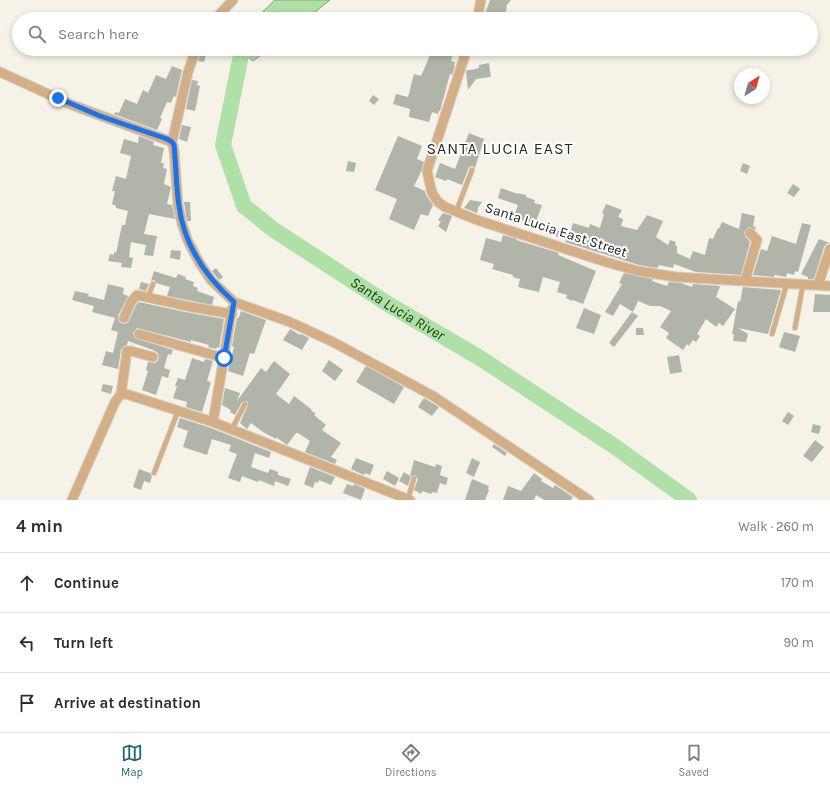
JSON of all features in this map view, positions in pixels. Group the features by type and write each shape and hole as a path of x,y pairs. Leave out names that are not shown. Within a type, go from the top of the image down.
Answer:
{"street":[{"path":"222,12 233,0"},
{"path":"479,12 482,0"},
{"path":"194,56 188,72 172,142 174,150 178,205 184,230 199,262 211,280 234,302 290,322 333,342 433,396 590,500"},
{"name":"Santa Lucia East Street","path":"465,56 427,171 432,193 438,202 445,207 485,222 638,271 676,277 830,286"},
{"path":"0,72 77,107 172,142"},
{"path":"745,281 757,240 750,233"},
{"path":"818,285 830,250"},
{"path":"124,318 134,296 137,295 232,314"},
{"path":"212,422 234,302"},
{"path":"139,334 224,358"},
{"path":"72,500 115,402 121,394 127,351 153,357"},
{"path":"121,394 130,394 212,422 409,500"}],"lane":[{"path":"456,212 472,170"},
{"path":"772,334 787,283"},
{"path":"148,297 153,284"},
{"path":"795,328 803,284"},
{"path":"232,430 244,404"},
{"path":"154,473 178,410"},
{"path":"409,500 414,478"}],"shaded area":[{"path":"275,0 330,0 315,12 262,12"},
{"path":"247,56 260,56 253,61"}],"building":[{"path":"490,0 511,0 506,6 506,12 486,12"},
{"path":"200,56 206,56 204,62 198,61"},
{"path":"430,56 452,56 451,61 455,62 455,66 452,75 450,74 440,111 439,110 438,114 432,112 429,122 409,117 410,109 393,104 396,94 408,97 414,74 421,76"},
{"path":"489,63 491,77 476,79 468,90 467,70 479,68 479,65"},
{"path":"172,66 182,70 176,97 174,96 171,103 167,102 160,118 162,119 157,130 114,114 115,112 119,113 125,99 137,104 143,90 148,93 156,75 166,79"},
{"path":"192,80 198,81 197,85 200,86 195,111 186,109"},
{"path":"373,95 379,99 374,105 369,101"},
{"path":"182,125 191,127 187,142 179,139"},
{"path":"469,133 484,139 475,168 472,166 469,167 462,185 447,179 446,181 435,177 440,163 455,169"},
{"path":"139,136 154,142 153,145 164,148 161,163 164,163 163,168 167,169 164,184 171,187 167,204 172,205 175,219 149,214 144,234 157,236 153,256 144,255 146,245 131,242 129,257 133,258 131,268 121,267 122,263 108,261 110,254 114,255 114,252 116,253 122,225 125,225 128,211 116,208 116,206 112,204 115,191 112,191 116,176 126,179 131,156 120,153 124,139 138,143"},
{"path":"398,136 422,146 417,159 424,162 414,186 425,191 433,205 428,216 421,214 414,230 389,219 397,199 375,190"},
{"path":"348,161 356,163 354,172 346,171"},
{"path":"743,163 750,166 747,174 740,171"},
{"path":"793,184 800,189 794,197 787,193"},
{"path":"501,188 526,195 526,197 535,200 534,203 542,205 535,224 513,218 518,205 498,198"},
{"path":"470,200 482,202 477,213 464,208"},
{"path":"184,202 190,202 191,221 187,221"},
{"path":"606,204 622,210 618,217 623,219 621,226 637,230 647,215 663,221 656,237 668,245 670,240 676,242 675,245 677,246 677,253 690,259 693,251 705,255 709,238 713,239 722,222 739,229 742,213 755,216 753,226 756,227 755,230 749,227 744,232 750,242 741,275 696,272 674,264 673,268 659,265 657,268 639,265 565,242 566,240 552,235 553,229 570,234 573,223 589,228 590,224 600,228 604,214 602,213"},
{"path":"443,213 452,216 446,232 438,226 441,222 438,220"},
{"path":"802,223 811,225 798,272 795,271 794,275 787,273 786,277 774,275 774,277 753,275 761,249 767,251 772,236 796,244"},
{"path":"503,235 559,253 558,255 596,271 583,304 573,300 572,301 566,298 567,295 557,292 560,282 543,277 539,292 518,287 520,279 513,277 513,275 492,269 494,264 480,260 486,238 501,242"},
{"path":"819,239 830,243 826,244 824,247 814,279 808,279 808,277 801,274"},
{"path":"171,250 181,251 180,260 170,258"},
{"path":"216,268 223,277 219,280 212,271"},
{"path":"154,271 176,278 178,274 186,277 185,279 194,282 193,286 198,288 197,291 214,297 212,305 167,296 170,287 156,283 154,280 151,281"},
{"path":"624,273 653,279 652,281 667,286 669,282 681,283 692,287 693,284 720,286 716,297 735,309 723,326 719,323 716,327 706,319 697,334 700,336 696,342 693,340 689,346 687,344 683,350 666,338 669,333 660,327 671,311 660,306 650,306 638,301 633,312 620,304 613,316 605,312 622,284 619,283"},
{"path":"141,282 149,284 146,291 139,289"},
{"path":"108,284 124,288 123,294 128,296 118,316 119,321 122,324 129,321 136,305 139,302 224,319 219,348 217,347 216,349 208,347 209,345 191,340 191,342 137,328 133,333 135,338 173,350 171,355 168,354 164,368 170,370 168,378 162,376 156,395 142,390 148,371 146,370 148,362 157,362 159,358 158,353 128,341 127,345 121,350 118,369 102,365 106,351 113,353 118,332 111,330 115,318 92,312 94,306 72,300 75,291 89,294 88,296 104,300"},
{"path":"743,287 781,290 768,334 738,328 748,334 746,342 733,341 734,334 732,334 738,301 740,302"},
{"path":"815,294 830,295 830,312 813,312"},
{"path":"584,308 601,315 594,334 576,328"},
{"path":"241,311 266,320 254,354 250,353 243,376 228,371 234,347 232,346 237,318 239,317"},
{"path":"632,312 638,316 614,347 609,343"},
{"path":"636,328 643,328 644,335 636,335"},
{"path":"290,329 309,338 302,350 283,340"},
{"path":"784,332 800,336 795,352 779,347"},
{"path":"679,355 682,372 670,374 667,357"},
{"path":"192,358 204,362 205,359 213,361 207,381 211,382 202,412 186,407 187,402 173,398 178,378 185,380"},
{"path":"329,360 343,370 335,381 322,371"},
{"path":"274,361 290,374 276,394 289,404 294,396 311,409 316,414 314,415 326,425 322,430 341,443 331,457 337,460 335,464 305,452 310,441 298,433 296,433 287,445 276,437 276,439 263,432 251,423 247,429 240,423 248,402 242,402 235,415 230,412 231,410 222,405 225,388 240,393 237,401 261,368 266,372"},
{"path":"366,366 404,387 394,404 356,382"},
{"path":"103,384 113,386 111,394 101,391"},
{"path":"424,398 439,407 432,416 418,407"},
{"path":"788,412 794,416 788,425 782,421"},
{"path":"180,418 211,428 271,452 269,458 255,453 251,467 268,473 270,469 278,472 278,475 291,479 288,486 275,481 274,486 259,480 258,482 242,476 240,482 228,478 237,454 229,451 231,445 212,439 207,455 183,447 188,431 177,427"},
{"path":"813,424 821,426 819,434 811,432"},
{"path":"815,440 824,447 812,462 803,456"},
{"path":"494,444 507,453 505,456 492,447"},
{"path":"356,458 374,465 370,475 365,473 364,475 351,469"},
{"path":"472,458 480,462 474,477 466,473"},
{"path":"414,460 435,467 436,464 442,466 440,475 448,478 446,485 440,483 437,493 432,492 431,494 422,491 421,494 414,490 418,479 415,475 411,476 408,486 399,481 404,472 410,476"},
{"path":"310,467 335,477 331,485 319,480 318,483 315,482 313,488 304,484"},
{"path":"139,469 150,473 152,476 150,483 144,481 141,490 133,487"},
{"path":"387,471 399,478 395,486 383,479"},
{"path":"534,473 542,479 541,481 553,488 555,485 573,497 571,500 544,500 536,495 534,500 503,500 508,486 521,491"},
{"path":"472,479 489,486 485,500 465,500"},
{"path":"347,484 353,486 354,484 365,489 361,500 343,493"}],"waterway":[{"name":"Santa Lucia River","path":"241,56 223,145 244,206 274,230 388,304 480,358 614,446 689,500"}],"district":[{"name":"SANTA LUCIA EAST","path":"500,148"}],"route":[{"path":"58,98 100,116 167,139 174,145 178,205 184,230 199,262 211,280 234,302 224,358"}]}
